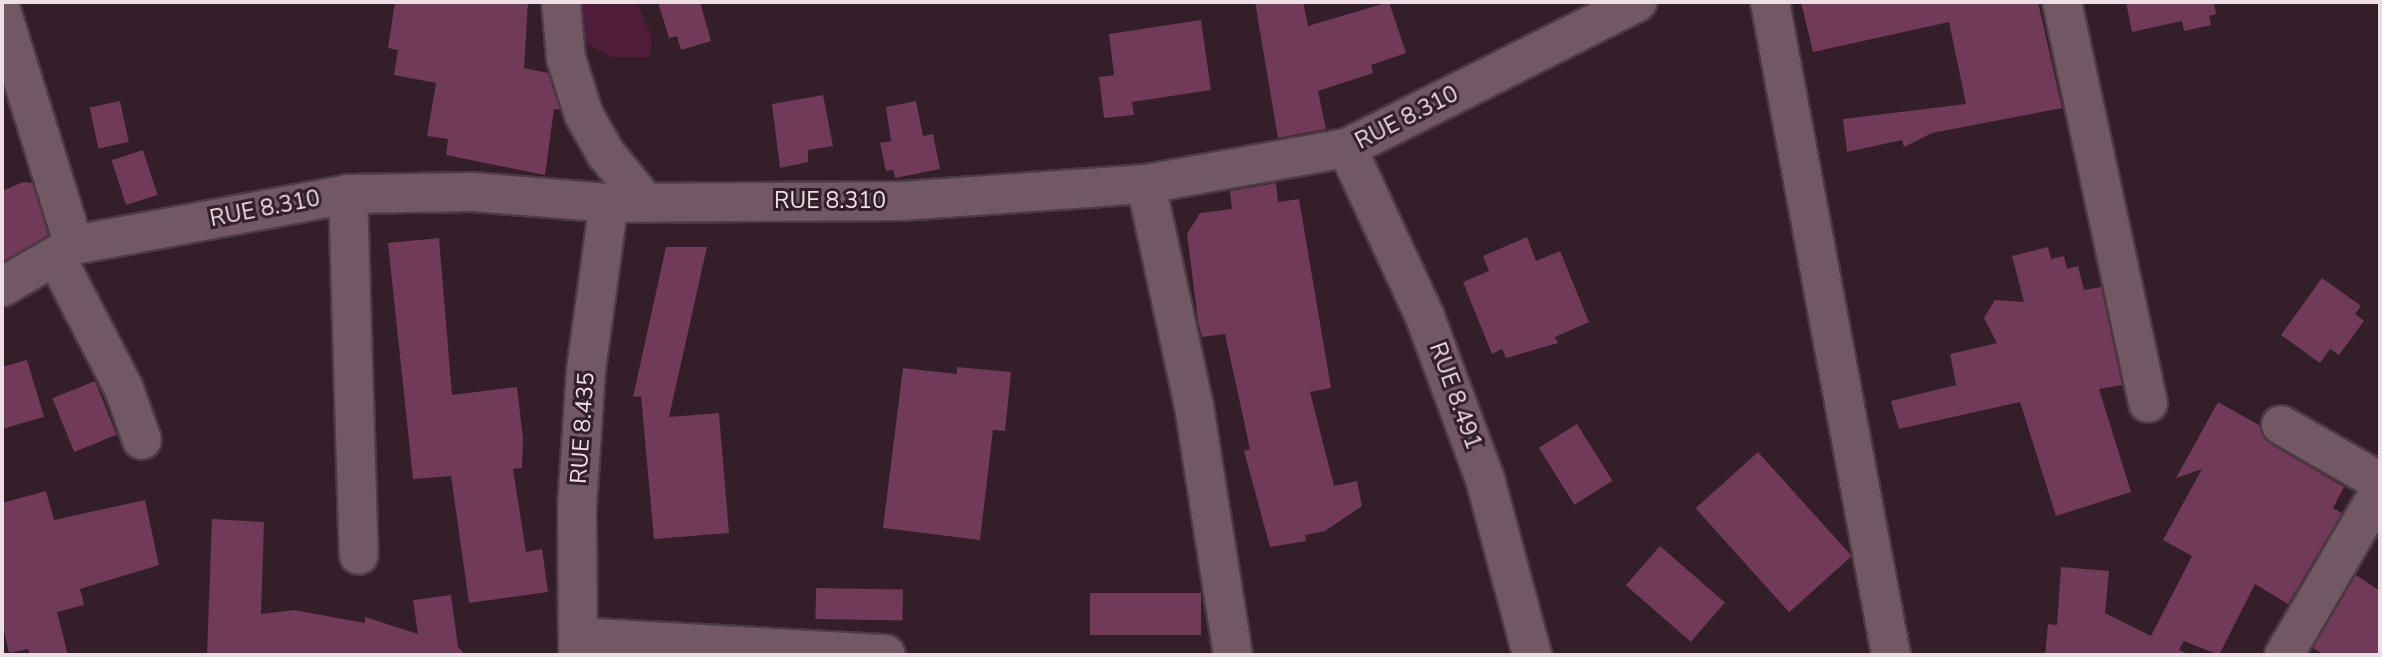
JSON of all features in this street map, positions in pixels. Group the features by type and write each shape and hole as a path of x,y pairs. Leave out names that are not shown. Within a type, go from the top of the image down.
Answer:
{"street":[{"path":"561,2 566,58 584,115 628,203"},
{"name":"RUE 8.310","path":"2,287 65,251 348,194 473,192 628,203 902,201 1146,184 1347,148 1637,2"},
{"path":"1770,2 1891,655"},
{"path":"2062,2 2148,402"},
{"path":"2,13 65,251 124,389 142,440"},
{"name":"RUE 8.491","path":"1347,148 1426,317 1485,478 1532,655"},
{"path":"1146,184 1194,406 1233,655"},
{"path":"348,194 359,555"},
{"name":"RUE 8.435","path":"578,646 586,370 628,203"},
{"path":"2281,425 2380,481"},
{"path":"2284,655 2380,491"},
{"path":"578,646 886,654"}],"shaded area":[{"path":"568,2 637,2 652,37 650,57 610,57 585,43"}],"building":[{"path":"395,2 528,2 524,68 548,73 560,110 554,109 545,175 446,155 448,139 427,136 436,83 394,75 398,50 388,48"},
{"path":"658,2 700,2 711,41 681,50 677,36 669,38"},
{"path":"1255,2 1303,2 1308,26 1389,2 1406,53 1371,65 1373,73 1318,91 1326,129 1278,138"},
{"path":"1801,2 2038,2 2062,108 1932,133 1904,147 1902,140 1847,152 1843,119 1966,104 1949,22 1813,52"},
{"path":"2126,2 2214,2 2216,14 2209,16 2211,25 2184,31 2182,21 2132,32"},
{"path":"1201,20 1211,90 1132,102 1134,115 1104,118 1099,77 1114,75 1109,34"},
{"path":"823,95 833,146 808,150 808,162 780,168 772,104"},
{"path":"120,101 129,142 98,149 90,107"},
{"path":"916,101 923,136 933,134 940,169 895,178 893,170 886,171 880,143 891,141 886,107"},
{"path":"143,150 158,195 126,205 112,160"},
{"path":"23,182 32,183 48,235 2,262 2,191"},
{"path":"1276,183 1278,202 1299,199 1331,388 1310,392 1334,486 1357,481 1362,506 1325,531 1305,535 1306,541 1270,547 1244,451 1250,449 1225,334 1202,337 1187,234 1200,213 1232,209 1230,191"},
{"path":"1527,237 1536,261 1560,251 1589,322 1555,337 1558,343 1506,358 1502,349 1492,354 1463,282 1489,271 1483,256"},
{"path":"439,238 452,395 517,387 523,438 522,468 513,469 526,552 542,549 548,592 469,603 451,476 413,479 388,243"},
{"path":"666,247 707,247 669,417 719,413 729,533 654,539 641,396 633,397"},
{"path":"2048,247 2051,259 2064,256 2067,269 2078,266 2084,290 2101,287 2122,385 2099,389 2131,492 2056,516 2020,402 1899,429 1891,401 1956,385 1950,354 1997,343 1984,318 1995,300 2024,302 2012,256"},
{"path":"2322,278 2361,306 2355,314 2364,321 2339,355 2330,349 2320,363 2281,335"},
{"path":"27,360 44,417 2,429 2,367"},
{"path":"957,367 1011,372 1005,431 993,430 980,540 883,528 903,368 957,374"},
{"path":"95,381 117,435 74,452 52,398"},
{"path":"2218,402 2259,425 2270,444 2344,487 2333,508 2342,513 2288,604 2255,584 2219,655 2184,641 2179,650 2190,655 2045,655 2048,624 2057,625 2061,567 2109,571 2105,613 2151,636 2192,556 2163,540 2202,469 2176,478"},
{"path":"1577,424 1613,481 1574,505 1539,448"},
{"path":"1758,452 1852,556 1789,612 1696,508"},
{"path":"46,491 54,520 145,500 159,565 80,589 84,605 57,612 68,655 30,655 28,649 9,653 2,622 2,503"},
{"path":"212,519 264,522 261,614 294,610 365,623 365,617 418,634 413,600 451,595 458,647 466,655 207,655"},
{"path":"1660,546 1725,602 1691,642 1626,585"},
{"path":"2356,575 2380,591 2380,655 2324,655 2313,648"},
{"path":"816,588 903,590 902,621 815,619"},
{"path":"1090,593 1201,593 1201,635 1090,635"}]}
